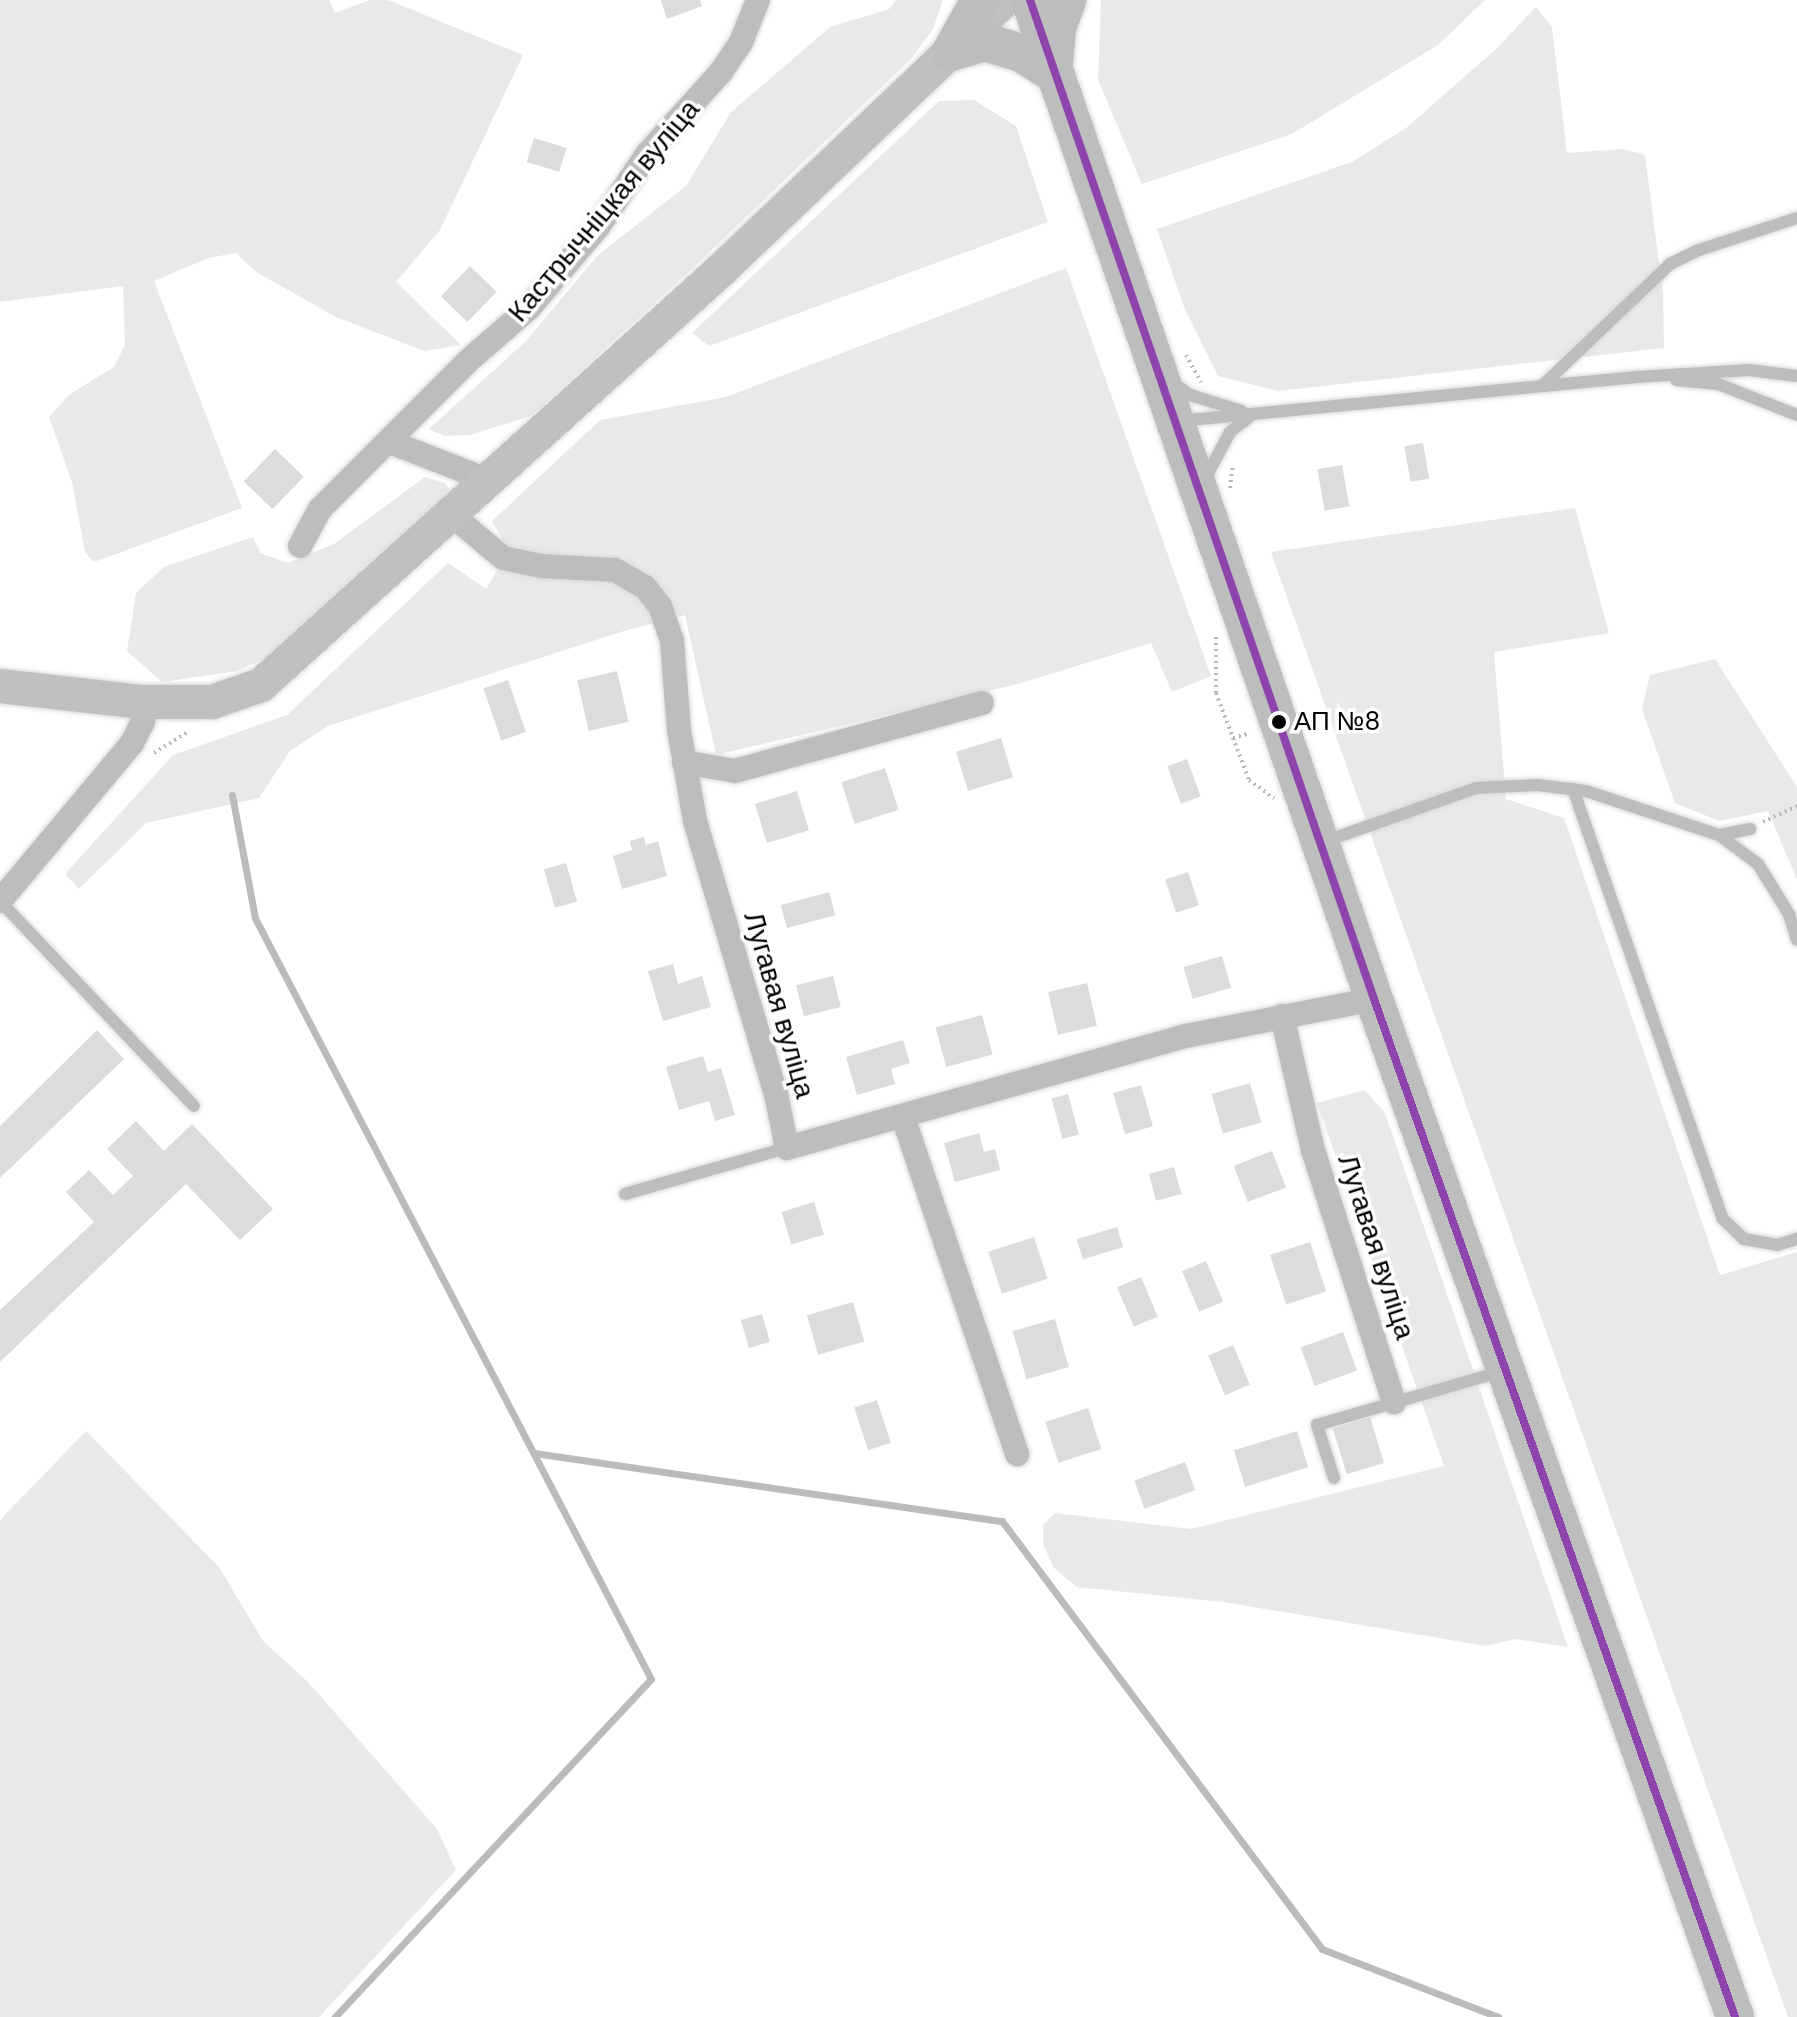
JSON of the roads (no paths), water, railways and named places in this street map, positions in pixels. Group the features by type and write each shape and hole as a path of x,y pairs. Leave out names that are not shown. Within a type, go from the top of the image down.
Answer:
{"main road":[{"path":"951,52 980,0"},
{"path":"1030,0 1055,74 1168,356 1174,422 1216,497 1320,843 1735,2017"},
{"path":"1055,74 1054,50 1067,0"},
{"path":"951,52 985,42 1021,53 1055,74"}],"street":[{"name":"Кастрычніцкая вуліца","path":"300,546 320,509 468,361 529,308 598,227 648,153 721,72 741,42 758,0"},
{"path":"0,686 143,702 212,702 261,685 453,516 1005,0"},
{"path":"390,442 490,481"},
{"name":"Лугавая вуліца","path":"453,516 503,558 542,566 615,570 645,587 660,606 672,641 684,762 695,821 776,1094 787,1148"},
{"path":"0,901 132,743 143,721 143,702"},
{"path":"684,762 735,771 982,703"},
{"path":"787,1148 1186,1036 1374,999"},
{"name":"Лугавая вуліца","path":"1282,1016 1313,1150 1394,1402"},
{"path":"903,1117 1017,1454"}],"lane":[{"path":"1542,386 1670,264 1699,250 1797,218"},
{"path":"1168,356 1190,395 1253,414"},
{"path":"1174,422 1637,377 1749,370 1797,376"},
{"path":"1637,377 1718,384 1797,415"},
{"path":"1216,497 1218,450 1230,432 1253,414"},
{"path":"1320,843 1476,788 1538,785 1573,789 1618,800 1719,835 1758,864 1789,914 1797,940"},
{"path":"1573,789 1723,1219 1744,1239 1777,1245 1797,1239"},
{"path":"1719,835 1750,829"},
{"path":"0,901 194,1106"},
{"path":"625,1194 787,1148"},
{"path":"1334,1478 1317,1425 1507,1370"}],"waterway":[{"path":"232,795 255,918 651,1679 335,2017"},
{"path":"534,1453 1002,1521 1322,1949 1498,2017"}],"place":[{"name":"АП №8","path":"1279,722"}]}
